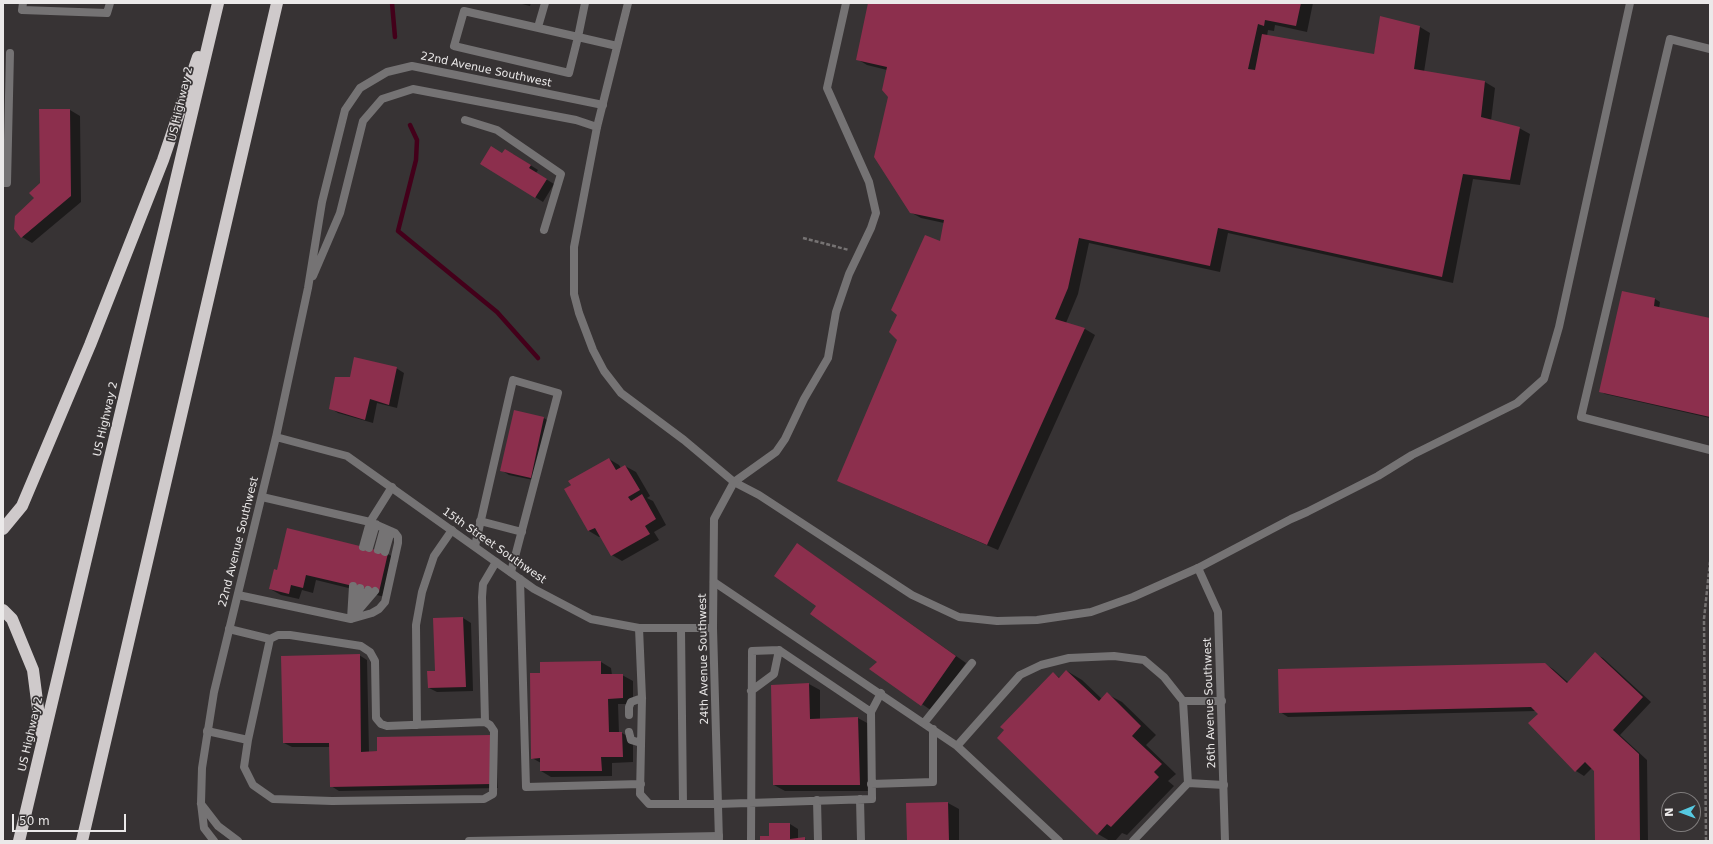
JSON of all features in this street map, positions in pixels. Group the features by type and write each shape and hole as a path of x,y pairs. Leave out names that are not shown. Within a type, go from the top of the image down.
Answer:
{"highway":[{"path":"3,529 22,506 90,345 163,160 217,3"},
{"name":"US Highway 2","path":"19,841 217,3"},
{"path":"82,841 277,3"},
{"path":"3,610 12,619 34,670 42,740"}],"street":[{"path":"23,3 22,10 108,13 110,3"},
{"path":"538,27 545,3"},
{"path":"585,3 578,37 569,73 454,46 464,11 538,27 578,37 617,46"},
{"path":"628,3 598,127 574,247 574,294 579,313 593,350 604,371 621,393 684,440 734,482 759,495 912,595 959,617 997,621 1038,620 1091,612 1133,597 1198,568 1291,519 1378,476 1412,454 1517,403 1544,379 1559,327 1630,3"},
{"path":"734,482 776,452 785,439 804,399 828,358 836,312 849,274 871,228 876,213 868,182 827,88 846,3"},
{"path":"1710,48 1670,39 1581,417 1710,450"},
{"path":"3,183 7,183 10,53"},
{"name":"22nd Avenue Southwest","path":"214,841 204,828 201,803 202,768 214,692 276,437 308,288 322,202 345,110 360,88 387,72 412,66 603,105"},
{"name":"22nd Avenue Southwest","path":"308,288 340,213 363,121 382,99 413,89 576,120 598,127"},
{"path":"465,120 497,130 561,174 544,230"},
{"path":"475,546 513,380 558,393 511,572"},
{"name":"15th Street Southwest","path":"276,437 347,456 535,590 591,619 639,628 713,628"},
{"name":"24th Avenue Southwest","path":"719,838 713,628 714,519 734,482"},
{"path":"380,526 374,549 392,487"},
{"path":"238,595 351,619 372,613 379,609 384,602 398,537 380,526 262,497"},
{"path":"480,521 522,532"},
{"path":"417,725 416,625 422,592 434,556 452,530"},
{"path":"485,722 482,597 483,584 496,562"},
{"name":"26th Avenue Southwest","path":"1198,568 1218,612 1222,701 1225,841"},
{"path":"520,579 526,787 641,784"},
{"path":"714,582 881,693 957,746 1059,841"},
{"path":"351,619 364,589 351,619"},
{"path":"639,628 642,698 640,794 649,804 718,804 872,799 871,712 881,693"},
{"path":"230,629 270,639 278,635 290,635 361,646 370,652 375,661 376,718 381,724 387,726 485,722 490,725 494,731 493,794 484,799 332,801 273,799 253,785 244,767 248,740 270,639"},
{"path":"681,629 683,804"},
{"path":"751,841 752,651 779,650 871,712"},
{"path":"752,691 774,674 779,650"},
{"path":"957,746 1020,675 1041,665 1069,658 1114,656 1144,660 1164,677 1182,701 1188,783 1133,841"},
{"path":"924,723 972,663"},
{"path":"629,715 629,707 631,702 642,698"},
{"path":"1182,701 1222,701"},
{"path":"871,784 933,782 933,729"},
{"path":"208,731 248,740"},
{"path":"629,732 631,740 641,743"},
{"path":"1188,783 1224,785"},
{"path":"860,799 861,841"},
{"path":"817,800 818,841"},
{"path":"201,803 218,826 238,841"},
{"path":"469,841 719,838"}],"path":[{"path":"803,238 859,253"},
{"path":"1706,841 1704,620 1710,562"}],"building":[{"path":"868,3 1301,3 1296,26 1265,20 1264,26 1258,24 1248,69 1255,70 1262,34 1374,54 1380,16 1420,26 1414,69 1485,81 1481,117 1520,127 1510,180 1463,174 1442,277 1218,228 1210,266 1079,238 1068,288 1055,319 1085,328 987,545 837,481 897,340 889,332 897,315 891,310 925,235 940,241 944,220 910,213 874,157 888,97 882,90 887,67 856,60"},
{"path":"39,109 70,109 71,196 21,238 14,229 15,216 34,198 29,193 40,183"},
{"path":"491,146 502,153 505,149 531,165 529,168 547,179 535,198 480,164"},
{"path":"1622,291 1655,298 1654,306 1710,318 1710,417 1599,392"},
{"path":"354,357 397,367 389,405 370,399 365,420 329,409 335,377 350,377"},
{"path":"514,410 544,417 531,478 500,471"},
{"path":"609,458 616,470 625,465 640,490 628,497 631,501 642,494 656,519 645,526 650,534 611,556 595,528 588,531 564,489 571,485 568,481"},
{"path":"287,528 388,553 379,592 306,575 303,588 291,585 289,594 269,589 274,569 277,570"},
{"path":"797,543 956,656 921,706 869,669 877,662 810,614 816,606 774,576"},
{"path":"463,617 466,687 428,688 427,671 435,671 433,618"},
{"path":"1595,652 1643,697 1613,730 1639,754 1640,841 1595,841 1594,771 1585,762 1575,772 1528,723 1538,714 1531,707 1279,713 1278,669 1545,663 1567,683"},
{"path":"360,654 361,752 377,751 377,737 490,735 491,784 330,787 329,743 283,743 281,656"},
{"path":"601,661 601,674 623,674 623,698 608,699 609,732 622,732 623,757 601,757 602,771 540,771 540,758 531,759 530,673 540,673 540,662"},
{"path":"1066,670 1099,701 1107,692 1141,726 1132,736 1162,764 1154,772 1159,777 1111,827 1107,824 1097,835 997,738 1004,730 1000,727 1053,672 1059,678"},
{"path":"809,683 810,719 858,717 860,785 773,785 771,685"},
{"path":"948,802 949,841 907,841 906,803"},
{"path":"769,823 790,823 790,839 805,837 805,841 760,841 760,836 769,836"}],"waterway":[{"path":"392,3 395,37"},
{"path":"410,125 417,140 416,160 398,231 497,312 538,358"}]}
